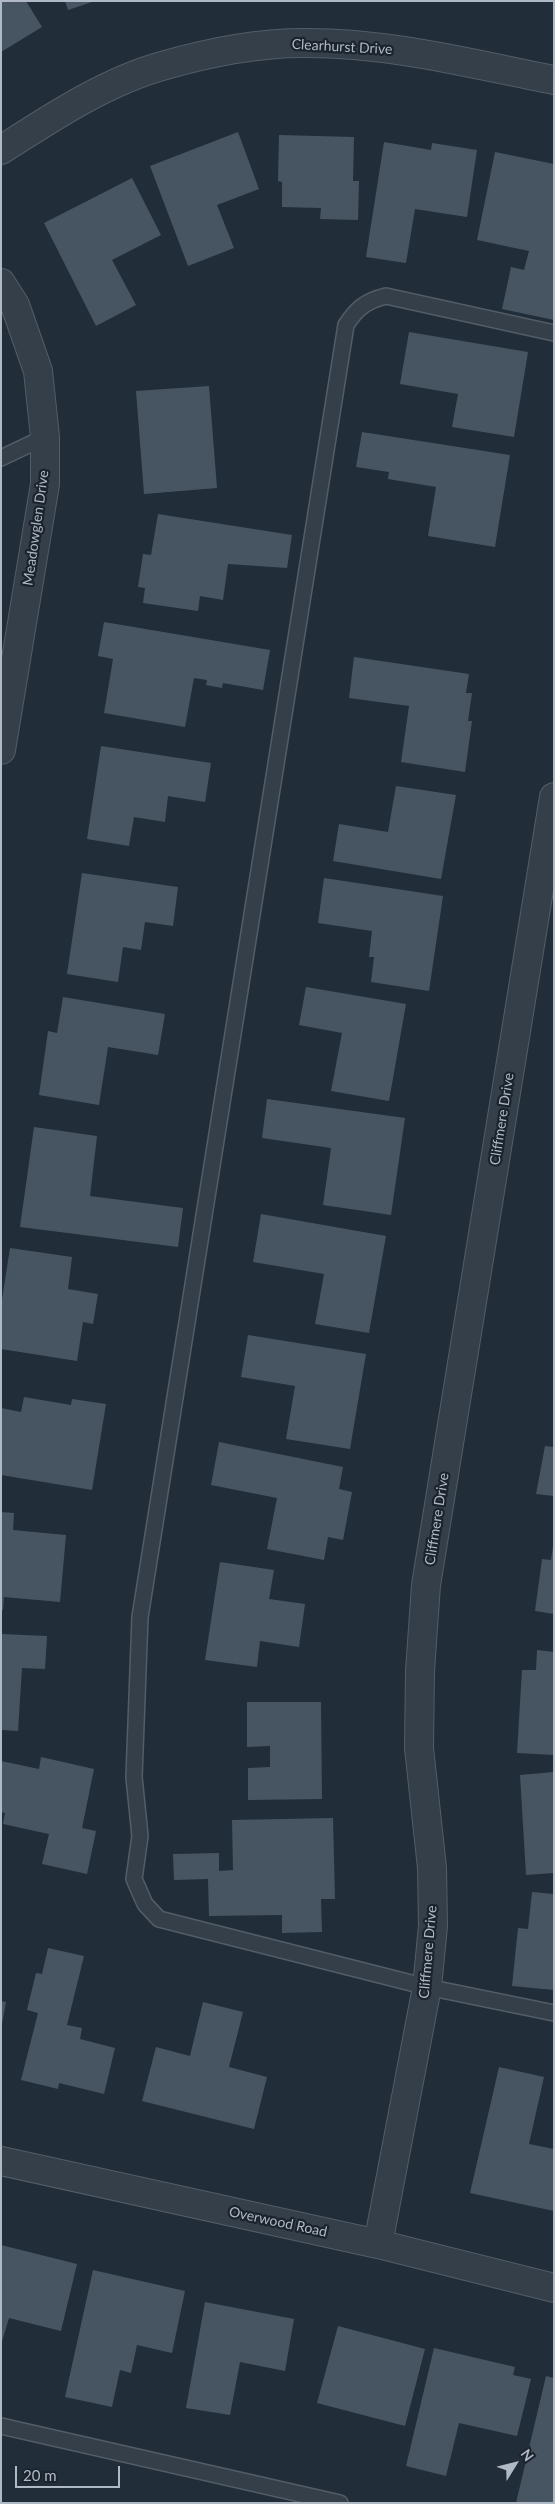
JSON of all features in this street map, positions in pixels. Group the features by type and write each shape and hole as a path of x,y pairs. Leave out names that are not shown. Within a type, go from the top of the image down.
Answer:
{"street":[{"name":"Clearhurst Drive","path":"1,150 100,91 160,66 226,50 303,43 393,49 554,80"},
{"name":"Meadowglen Drive","path":"1,283 14,305 38,371 45,437 45,484 1,750"},
{"name":"Cliffmere Drive","path":"378,2244 427,1987 433,1926 432,1868 419,1748 420,1671 426,1585 554,797"},
{"name":"Overwood Road","path":"1,2161 378,2244 554,2288"}],"lane":[{"path":"554,332 386,296 371,300 357,309 346,325 140,1617 134,1777 140,1836 134,1879 145,1904 159,1919 427,1987 554,2013"},
{"path":"1,458 45,437"},
{"path":"1,2426 340,2503"}],"building":[{"path":"1,1 26,1 42,27 1,52"},
{"path":"65,1 92,1 92,2 68,10"},
{"path":"238,132 259,189 217,205 234,248 188,266 150,166"},
{"path":"279,135 354,137 353,181 359,181 358,220 320,219 321,208 282,207 282,182 278,181"},
{"path":"384,142 431,150 432,143 477,150 467,217 415,209 406,263 366,257"},
{"path":"495,152 554,164 554,320 502,309 511,267 524,270 529,251 477,240"},
{"path":"132,178 161,235 112,260 136,305 96,326 44,223"},
{"path":"409,332 528,352 514,437 452,427 458,394 400,384"},
{"path":"209,386 217,488 144,494 136,391"},
{"path":"362,432 510,455 495,547 428,536 436,487 388,479 389,472 356,467"},
{"path":"158,514 292,535 287,568 228,564 223,600 200,596 198,611 143,603 145,588 138,587 143,554 151,555"},
{"path":"104,622 270,650 263,690 223,683 222,688 206,685 207,680 194,678 185,727 104,713 113,659 98,656"},
{"path":"354,657 469,674 466,693 472,693 468,721 472,721 465,772 401,762 409,706 349,698"},
{"path":"101,746 211,763 205,802 168,796 165,822 134,817 129,846 87,839"},
{"path":"396,786 456,795 441,879 333,861 339,824 388,832"},
{"path":"82,873 178,887 173,926 145,922 141,950 123,947 118,982 67,974"},
{"path":"324,878 443,896 429,991 371,982 374,957 369,957 372,931 318,923"},
{"path":"306,987 406,1004 389,1101 331,1091 342,1033 299,1025"},
{"path":"63,997 165,1014 158,1055 108,1047 99,1105 39,1095 48,1031 57,1033"},
{"path":"267,1099 405,1118 391,1215 323,1205 331,1148 262,1138"},
{"path":"34,1127 97,1136 90,1196 183,1208 178,1247 20,1227"},
{"path":"261,1214 386,1236 369,1333 315,1324 324,1274 253,1262"},
{"path":"10,1248 72,1257 68,1289 98,1294 93,1324 83,1322 77,1361 1,1349 1,1306"},
{"path":"248,1335 366,1354 350,1449 286,1439 295,1386 241,1377"},
{"path":"24,1397 71,1405 72,1399 106,1404 92,1490 1,1475 1,1408 21,1412"},
{"path":"219,1442 343,1467 339,1489 352,1492 343,1540 328,1537 324,1560 267,1549 277,1498 211,1485"},
{"path":"545,1446 554,1447 554,1496 536,1494"},
{"path":"1,1512 14,1513 13,1530 66,1535 60,1602 4,1597 3,1610 1,1610"},
{"path":"553,1546 554,1614 535,1611 542,1559 551,1560"},
{"path":"220,1562 274,1570 269,1599 305,1604 299,1647 260,1641 257,1667 205,1660"},
{"path":"1,1634 47,1636 45,1669 22,1668 18,1731 1,1730"},
{"path":"537,1650 554,1652 554,1755 517,1753 522,1670 536,1670"},
{"path":"247,1702 321,1702 322,1799 248,1800 248,1768 270,1767 270,1746 247,1747"},
{"path":"41,1757 94,1769 82,1828 96,1831 87,1874 42,1864 49,1834 3,1824 5,1813 1,1812 1,1761 39,1769"},
{"path":"554,1772 554,1873 526,1875 520,1775"},
{"path":"333,1818 335,1899 321,1899 322,1932 282,1933 282,1915 209,1916 208,1879 174,1880 173,1854 219,1853 219,1871 233,1870 232,1820"},
{"path":"532,1892 554,1894 554,1990 512,1986 518,1928 528,1929"},
{"path":"48,1948 84,1956 67,2025 82,2028 80,2039 115,2048 104,2094 59,2083 58,2089 21,2080 38,2013 27,2010 36,1973 42,1974"},
{"path":"1,2001 6,2002 2,2024 1,2024"},
{"path":"203,2002 243,2012 229,2067 267,2077 254,2129 142,2101 156,2047 190,2056"},
{"path":"499,2067 544,2077 529,2144 554,2149 554,2211 470,2193"},
{"path":"1,2245 77,2264 61,2331 9,2318 1,2345"},
{"path":"93,2270 185,2291 172,2353 137,2345 131,2373 120,2370 112,2407 65,2397"},
{"path":"205,2302 294,2319 285,2371 240,2362 230,2415 186,2408"},
{"path":"338,2326 425,2349 405,2426 317,2403"},
{"path":"434,2348 515,2367 513,2375 531,2379 517,2436 459,2423 446,2476 406,2466"},
{"path":"546,2376 554,2378 554,2503 516,2503"}]}
